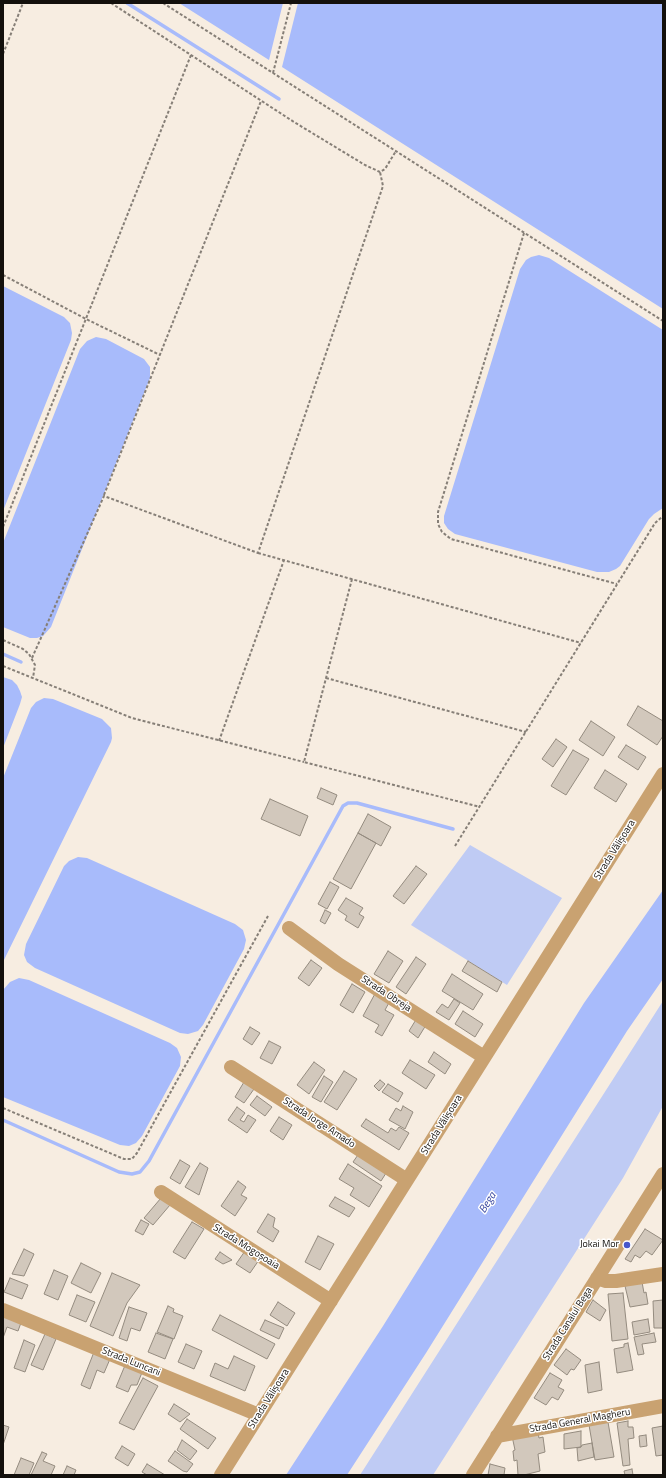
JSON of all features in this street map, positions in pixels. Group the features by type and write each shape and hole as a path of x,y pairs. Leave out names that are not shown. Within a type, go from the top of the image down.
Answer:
{"street":[{"name":"Strada Vălișoara","path":"221,1475 663,774"},
{"name":"Strada Obreja","path":"289,928 338,964 484,1057"},
{"name":"Strada Jorge Amado","path":"231,1067 407,1180"},
{"name":"Strada Canalul Bega","path":"473,1475 663,1174"},
{"name":"Strada Mogoșoaia","path":"161,1192 331,1301"},
{"path":"597,1278 606,1281 616,1281 663,1274"},
{"name":"Strada Luncani","path":"3,1310 260,1415"},
{"name":"Strada General Magheru","path":"497,1436 663,1406"}],"path":[{"path":"3,54 23,3"},
{"path":"111,3 261,101 359,161 380,172"},
{"path":"163,3 663,321"},
{"path":"273,74 291,3"},
{"path":"3,527 191,55"},
{"path":"32,658 104,496 261,101"},
{"path":"380,172 385,169 396,151"},
{"path":"258,553 383,186 380,172"},
{"path":"524,233 438,514 438,526 445,535 451,539 618,584"},
{"path":"3,275 86,319 160,354"},
{"path":"104,496 258,553 581,642"},
{"path":"455,846 655,523 663,516"},
{"path":"219,741 284,560"},
{"path":"304,762 352,579"},
{"path":"3,640 23,649 32,658 35,668 34,678"},
{"path":"3,666 132,718 480,807"},
{"path":"326,678 526,732"},
{"path":"3,1108 124,1158 132,1159 137,1153 268,916"}],"shaded area":[{"path":"470,845 562,898 507,985 411,925"},
{"path":"663,1001 663,1106 623,1178 433,1475 360,1475"}],"water":[{"path":"179,3 283,3 269,60"},
{"path":"298,3 663,3 663,309 282,67"},
{"path":"539,255 549,258 663,330 663,508 649,519 620,566 609,572 597,572 455,534 448,529 444,523 444,516 520,269 526,260"},
{"path":"3,286 64,317 70,323 72,333 71,340 3,511"},
{"path":"96,337 106,339 144,359 150,367 150,378 51,627 43,636 30,638 3,627 3,543 80,349 87,341"},
{"path":"3,677 12,680 17,685 22,697 3,748"},
{"path":"44,698 53,699 102,719 111,728 112,738 3,962 3,778 31,708 36,702"},
{"path":"78,857 87,858 235,924 243,930 246,940 244,949 203,1025 198,1031 188,1034 180,1033 35,968 27,962 24,955 26,944 64,866 69,861"},
{"name":"Bega","path":"663,890 663,979 627,1031 426,1353 347,1475 286,1475 383,1326 584,1003"},
{"path":"19,978 29,980 170,1043 177,1048 181,1057 180,1066 142,1136 136,1143 129,1146 120,1145 3,1097 3,990 10,982"}],"building":[{"path":"638,706 663,721 663,736 657,745 627,725"},
{"path":"591,721 615,737 603,756 579,740"},
{"path":"556,739 567,747 553,767 542,759"},
{"path":"626,745 646,757 638,770 618,757"},
{"path":"573,750 589,759 566,795 551,786"},
{"path":"605,770 627,784 616,802 594,788"},
{"path":"321,788 337,795 333,805 317,798"},
{"path":"270,799 308,816 300,836 261,819"},
{"path":"368,814 391,827 381,846 358,833"},
{"path":"358,833 376,843 351,889 333,879"},
{"path":"416,866 427,874 404,904 393,896"},
{"path":"330,882 339,887 327,909 318,904"},
{"path":"346,898 363,908 359,914 364,917 358,928 345,920 347,916 338,910"},
{"path":"325,910 331,913 325,924 320,921"},
{"path":"388,951 403,961 389,983 374,974"},
{"path":"416,957 426,964 406,994 396,987"},
{"path":"311,960 322,968 309,986 298,978"},
{"path":"468,961 502,982 497,992 462,971"},
{"path":"452,974 483,994 473,1010 442,991"},
{"path":"352,984 365,992 353,1013 340,1005"},
{"path":"377,990 391,999 385,1010 394,1015 382,1036 375,1032 379,1025 363,1016"},
{"path":"454,999 460,1003 449,1020 436,1012 442,1004 448,1008"},
{"path":"463,1011 483,1024 475,1037 455,1024"},
{"path":"417,1018 426,1025 418,1038 409,1031"},
{"path":"250,1027 260,1033 252,1045 243,1039"},
{"path":"269,1041 281,1047 272,1064 260,1058"},
{"path":"434,1052 451,1064 445,1074 428,1062"},
{"path":"410,1060 435,1075 426,1089 402,1073"},
{"path":"314,1062 325,1070 309,1094 297,1085"},
{"path":"344,1071 357,1079 337,1110 324,1102"},
{"path":"324,1076 333,1082 321,1102 312,1097"},
{"path":"380,1080 385,1084 379,1091 374,1086"},
{"path":"244,1082 254,1089 244,1103 235,1097"},
{"path":"388,1084 403,1093 398,1102 382,1092"},
{"path":"257,1096 272,1107 265,1116 250,1105"},
{"path":"403,1106 413,1112 405,1129 389,1120 396,1108 401,1111"},
{"path":"237,1107 245,1113 240,1120 244,1122 248,1115 256,1120 247,1133 228,1120"},
{"path":"279,1117 292,1125 283,1140 270,1131"},
{"path":"366,1119 388,1133 391,1128 396,1131 399,1127 409,1133 399,1150 361,1126"},
{"path":"360,1152 388,1170 381,1181 353,1162"},
{"path":"180,1160 190,1166 180,1184 170,1178"},
{"path":"200,1163 208,1168 199,1195 185,1187"},
{"path":"348,1164 382,1186 369,1207 350,1195 354,1188 339,1179"},
{"path":"238,1181 246,1187 241,1195 247,1198 235,1216 221,1206"},
{"path":"335,1197 355,1208 349,1217 329,1206"},
{"path":"161,1198 170,1205 153,1225 144,1218"},
{"path":"268,1214 275,1218 273,1227 279,1231 273,1242 257,1232"},
{"path":"141,1220 149,1224 143,1235 135,1231"},
{"path":"192,1222 204,1229 185,1259 173,1252"},
{"path":"645,1229 663,1240 652,1255 646,1251 640,1258 635,1255 631,1262 625,1259"},
{"path":"318,1236 334,1244 320,1270 305,1262"},
{"path":"24,1249 34,1254 24,1276 12,1274"},
{"path":"245,1251 259,1260 250,1273 236,1264"},
{"path":"220,1252 232,1260 223,1264 215,1259"},
{"path":"81,1263 101,1273 91,1293 71,1283"},
{"path":"54,1270 68,1276 58,1300 44,1294"},
{"path":"112,1273 140,1285 127,1303 113,1336 90,1326"},
{"path":"10,1278 28,1285 22,1299 4,1292"},
{"path":"642,1282 644,1293 646,1292 648,1304 630,1307 625,1286"},
{"path":"623,1293 628,1339 612,1341 608,1294"},
{"path":"77,1295 95,1302 86,1322 69,1315"},
{"path":"593,1300 606,1310 600,1321 586,1312"},
{"path":"663,1300 663,1328 654,1328 653,1301"},
{"path":"278,1302 295,1313 287,1326 270,1315"},
{"path":"168,1306 174,1309 173,1312 183,1316 174,1339 157,1332"},
{"path":"129,1307 147,1313 140,1331 131,1328 127,1341 119,1338"},
{"path":"3,1312 22,1320 18,1331 7,1327 3,1338"},
{"path":"220,1315 275,1344 267,1359 212,1330"},
{"path":"648,1319 650,1332 634,1335 632,1322"},
{"path":"265,1320 284,1328 279,1339 260,1330"},
{"path":"156,1333 173,1339 165,1359 148,1352"},
{"path":"654,1333 656,1342 642,1344 644,1354 638,1355 634,1337"},
{"path":"45,1334 56,1339 43,1370 31,1365"},
{"path":"24,1340 35,1345 25,1372 14,1368"},
{"path":"628,1343 633,1370 617,1373 614,1349 624,1347 624,1344"},
{"path":"186,1344 202,1351 194,1369 178,1362"},
{"path":"566,1349 581,1360 574,1370 571,1369 567,1375 554,1365"},
{"path":"94,1352 110,1359 104,1373 97,1370 90,1389 81,1385"},
{"path":"234,1356 255,1366 245,1391 210,1376 215,1363 228,1369"},
{"path":"599,1362 602,1390 588,1393 585,1365"},
{"path":"126,1363 143,1370 137,1385 131,1385 128,1392 116,1387"},
{"path":"550,1373 562,1380 558,1387 564,1390 558,1400 552,1397 546,1405 534,1398"},
{"path":"143,1378 158,1386 134,1430 119,1423"},
{"path":"174,1404 190,1414 180,1422 168,1414"},
{"path":"187,1419 216,1438 208,1449 180,1429"},
{"path":"628,1421 628,1427 633,1427 634,1438 628,1439 630,1465 623,1466 617,1423"},
{"path":"608,1422 614,1457 595,1460 589,1425"},
{"path":"3,1425 9,1427 3,1445"},
{"path":"663,1426 663,1455 656,1456 652,1428"},
{"path":"581,1431 581,1447 564,1449 564,1434"},
{"path":"538,1433 539,1438 543,1437 545,1452 538,1454 540,1471 518,1475 517,1460 514,1461 513,1451 515,1450 512,1436"},
{"path":"646,1435 647,1446 640,1447 639,1436"},
{"path":"182,1440 197,1451 190,1460 177,1450"},
{"path":"592,1443 594,1457 578,1461 577,1448 581,1447 582,1445"},
{"path":"122,1446 135,1454 128,1466 115,1458"},
{"path":"175,1451 193,1464 187,1472 168,1461"},
{"path":"42,1452 47,1454 43,1461 55,1466 51,1475 31,1475"},
{"path":"21,1458 34,1463 29,1475 14,1475"},
{"path":"147,1464 165,1475 147,1475 142,1472"},
{"path":"490,1464 505,1468 504,1475 488,1475"},
{"path":"67,1466 76,1470 74,1475 63,1475"},
{"path":"632,1469 633,1475 625,1475 624,1471"}],"waterway":[{"path":"127,3 279,99"},
{"path":"3,654 21,662"},
{"path":"3,1120 119,1172 132,1174 140,1172 149,1161 343,806 348,803 357,803 453,829"}],"place":[{"name":"Jokai Mor","path":"627,1245"}]}
